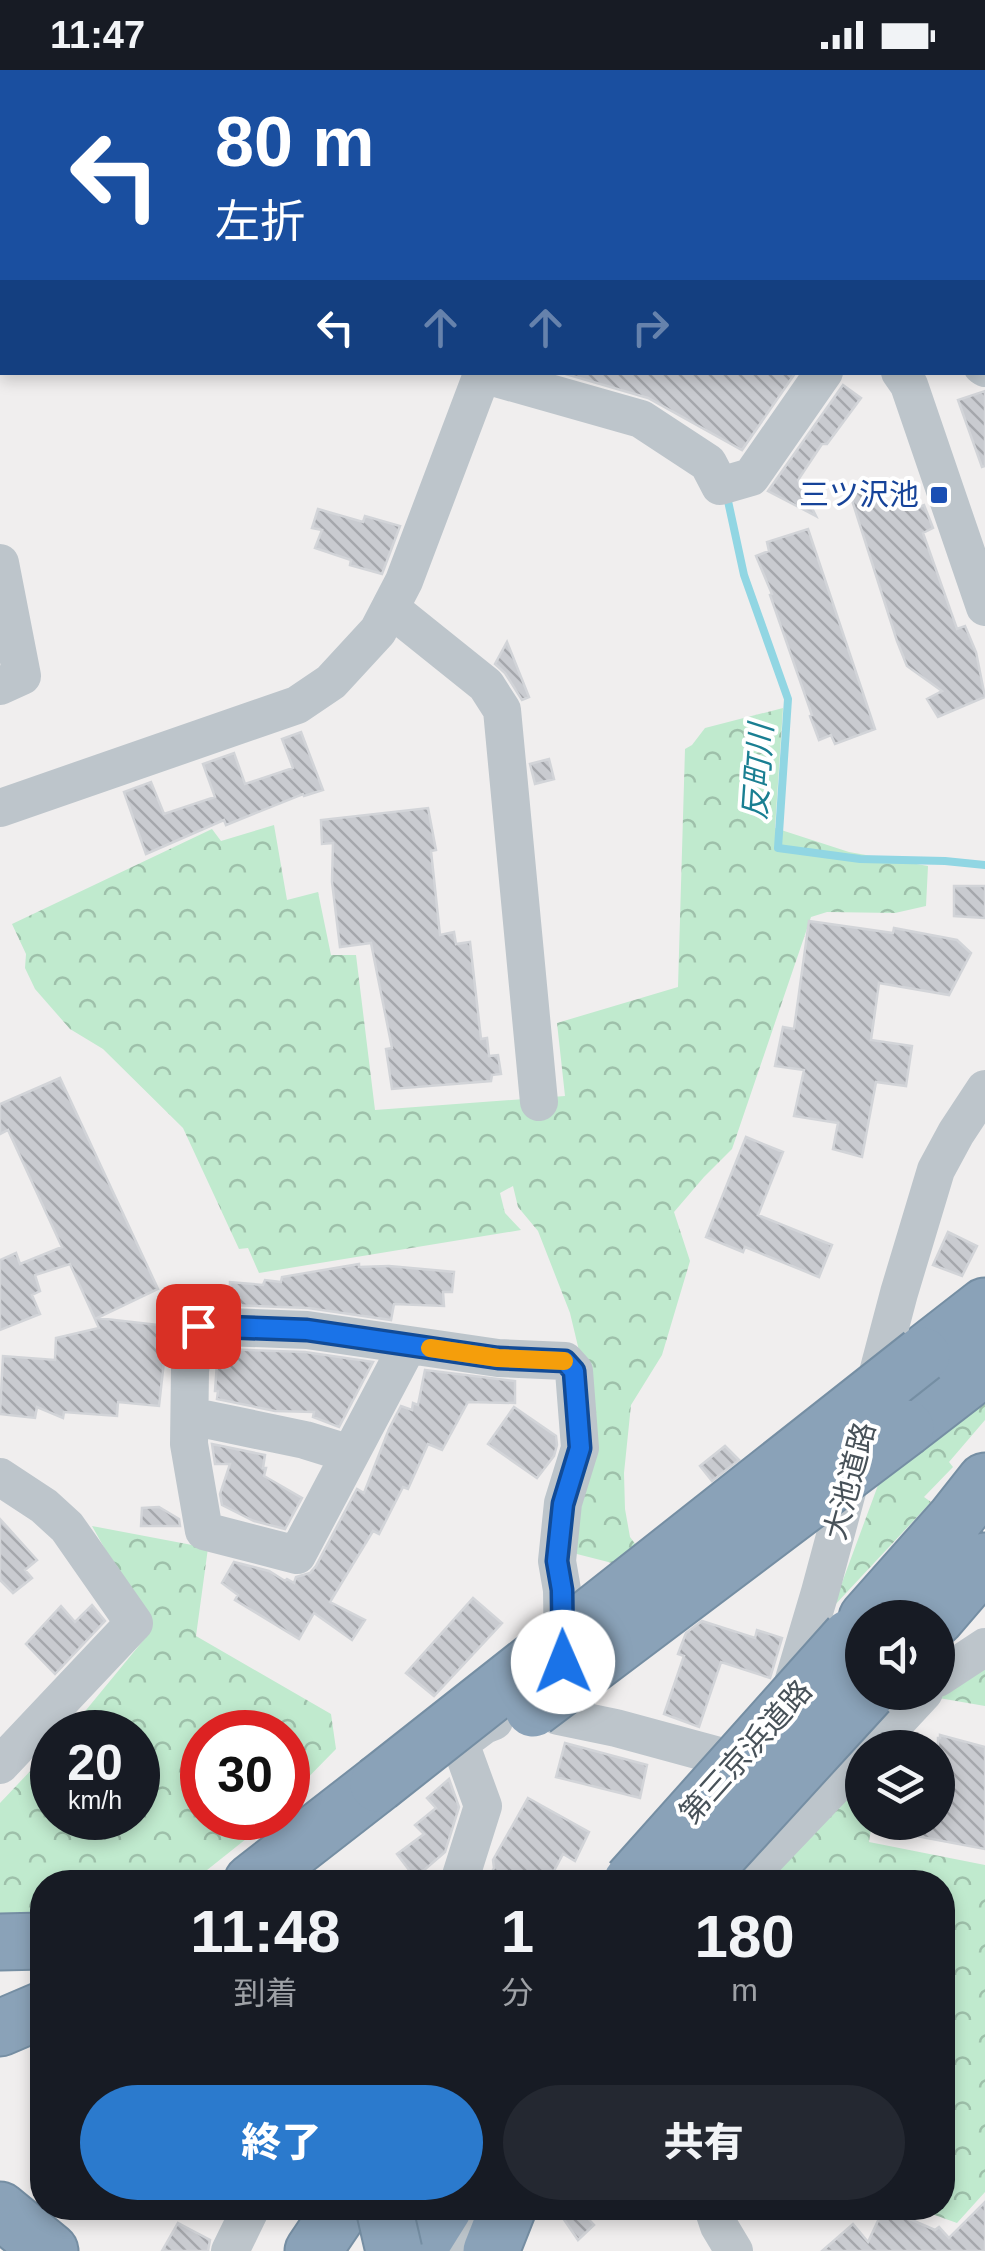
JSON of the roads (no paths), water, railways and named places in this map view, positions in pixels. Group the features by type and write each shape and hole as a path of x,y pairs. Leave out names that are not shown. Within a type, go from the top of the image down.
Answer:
{"highway":[{"path":"318,1870 388,1797 985,1306"},
{"path":"271,1870 388,1797 906,1428 985,1367"},
{"name":"第三京浜道路","path":"883,1600 985,1481"},
{"path":"951,1600 985,1561"},
{"name":"第三京浜道路","path":"641,1870 845,1642"},
{"name":"第三京浜道路","path":"705,1870 852,1710"},
{"path":"626,1870 714,1786"},
{"path":"0,1942 30,1942"},
{"path":"0,2028 30,2015"},
{"path":"0,2068 30,2055"},
{"path":"0,2210 50,2251"},
{"path":"312,2251 334,2220"},
{"path":"360,2251 377,2220"},
{"path":"387,2220 394,2251"},
{"path":"417,2251 436,2220"},
{"path":"491,2251 503,2220"}],"street":[{"path":"0,808 297,706 331,682 378,631 404,581 481,375"},
{"path":"489,375 641,418 708,463 720,486 751,477 822,375"},
{"path":"902,375 909,385 985,607"},
{"path":"0,563 22,676 0,686"},
{"path":"390,608 486,685 502,710 538,1102"},
{"name":"大池道路","path":"738,1870 820,1592 936,1170 985,1088"},
{"path":"408,1345 297,1555 204,1531 189,1444 190,1370 198,1326 307,1330 498,1358 565,1361 574,1371 580,1448 563,1504 557,1561 562,1590 563,1662 580,1720"},
{"path":"190,1416 305,1440 350,1454"},
{"path":"0,1477 44,1506 67,1527 134,1623 0,1765"},
{"path":"955,1667 985,1648"},
{"path":"889,1730 907,1710"},
{"path":"464,1870 483,1806 460,1742 484,1725 508,1716 568,1716 768,1769"},
{"path":"755,1870 845,1775"},
{"path":"230,2251 245,2220"},
{"path":"457,2251 458,2220"},
{"path":"717,2220 734,2251"}],"waterway":[{"name":"反町川","path":"728,501 744,575 788,699 778,848 860,859 985,865"}],"place":[{"name":"三ツ沢池","path":"939,495"}]}
